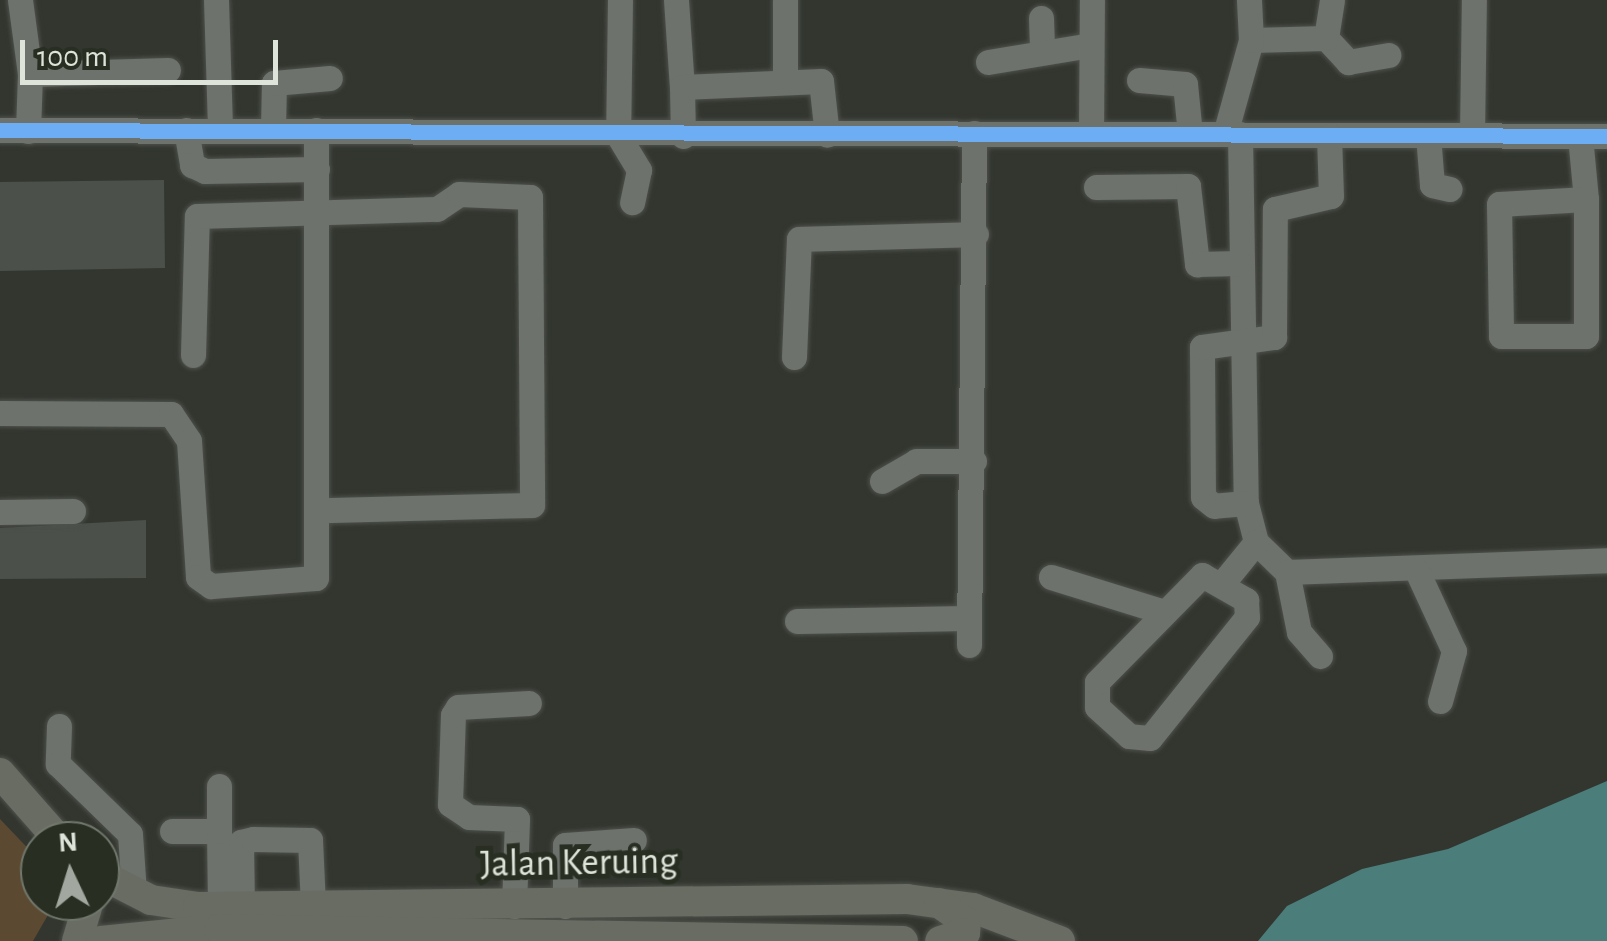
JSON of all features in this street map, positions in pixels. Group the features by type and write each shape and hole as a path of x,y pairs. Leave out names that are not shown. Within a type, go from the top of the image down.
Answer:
{"main road":[{"path":"0,773 42,821"},
{"name":"Jalan Keruing","path":"120,885 134,893 231,907 937,902 1060,941"},
{"path":"937,902 966,922 965,933 940,941"},
{"name":"Jalan Keruing","path":"101,941 174,930 903,941"}],"street":[{"path":"20,0 30,74 28,131"},
{"path":"216,0 220,130"},
{"path":"620,0 618,135 634,149 632,202"},
{"path":"676,0 683,136"},
{"path":"784,0 785,82"},
{"path":"1091,134 1092,0"},
{"path":"1249,0 1251,40 1232,134 1240,264 1246,503 1256,542 1287,572 1299,632 1320,656"},
{"path":"1326,38 1332,0"},
{"path":"1472,136 1474,0"},
{"path":"1041,18 1042,52"},
{"path":"1251,40 1326,38 1348,62 1388,56"},
{"path":"988,62 1091,45"},
{"path":"30,74 168,70"},
{"path":"273,130 274,83 330,78"},
{"path":"1139,80 1186,84 1190,134"},
{"path":"682,86 826,82 827,135"},
{"path":"0,130 683,136 1607,136"},
{"path":"186,130 192,164 205,171 317,169"},
{"path":"0,413 171,414 184,424 190,560 211,586 316,578 321,510 316,130"},
{"path":"969,645 974,462 974,133"},
{"path":"1246,503 1214,506 1202,496 1202,347 1276,333 1275,209 1331,196 1328,135"},
{"path":"1428,135 1432,186 1450,189"},
{"path":"1580,136 1586,199 1586,336 1501,336 1499,204 1586,199"},
{"path":"1096,186 1188,186 1197,264 1240,264"},
{"path":"193,355 193,220 437,210 460,194 530,197 536,494 520,510 321,510"},
{"path":"794,357 799,240 976,234"},
{"path":"882,481 916,462 974,462"},
{"path":"0,512 74,511"},
{"path":"1221,584 1256,542"},
{"path":"1287,572 1417,571 1607,560"},
{"path":"1417,571 1454,650 1440,701"},
{"path":"1051,577 1161,611"},
{"path":"1194,578 1221,584 1246,600 1247,617 1139,740 1092,694 1161,611 1194,578"},
{"path":"797,621 969,618"},
{"path":"514,906 517,820 469,817 450,804 453,715 458,707 529,703"},
{"path":"59,726 58,764 130,834 134,893"},
{"path":"220,786 219,831 231,907"},
{"path":"172,832 219,831"},
{"path":"231,907 242,842 253,839 310,840 313,907"},
{"path":"565,906 566,845 634,840"}],"shaded area":[{"path":"0,819 20,840 20,921 44,921 33,941 0,941"}],"water":[{"path":"1607,781 1607,941 1258,941 1287,906 1362,869 1448,849"}],"building":[{"path":"164,180 165,268 0,271 0,182"},
{"path":"146,520 146,578 0,579 0,528"}],"cycle path":[{"path":"0,130 1607,136"}]}
